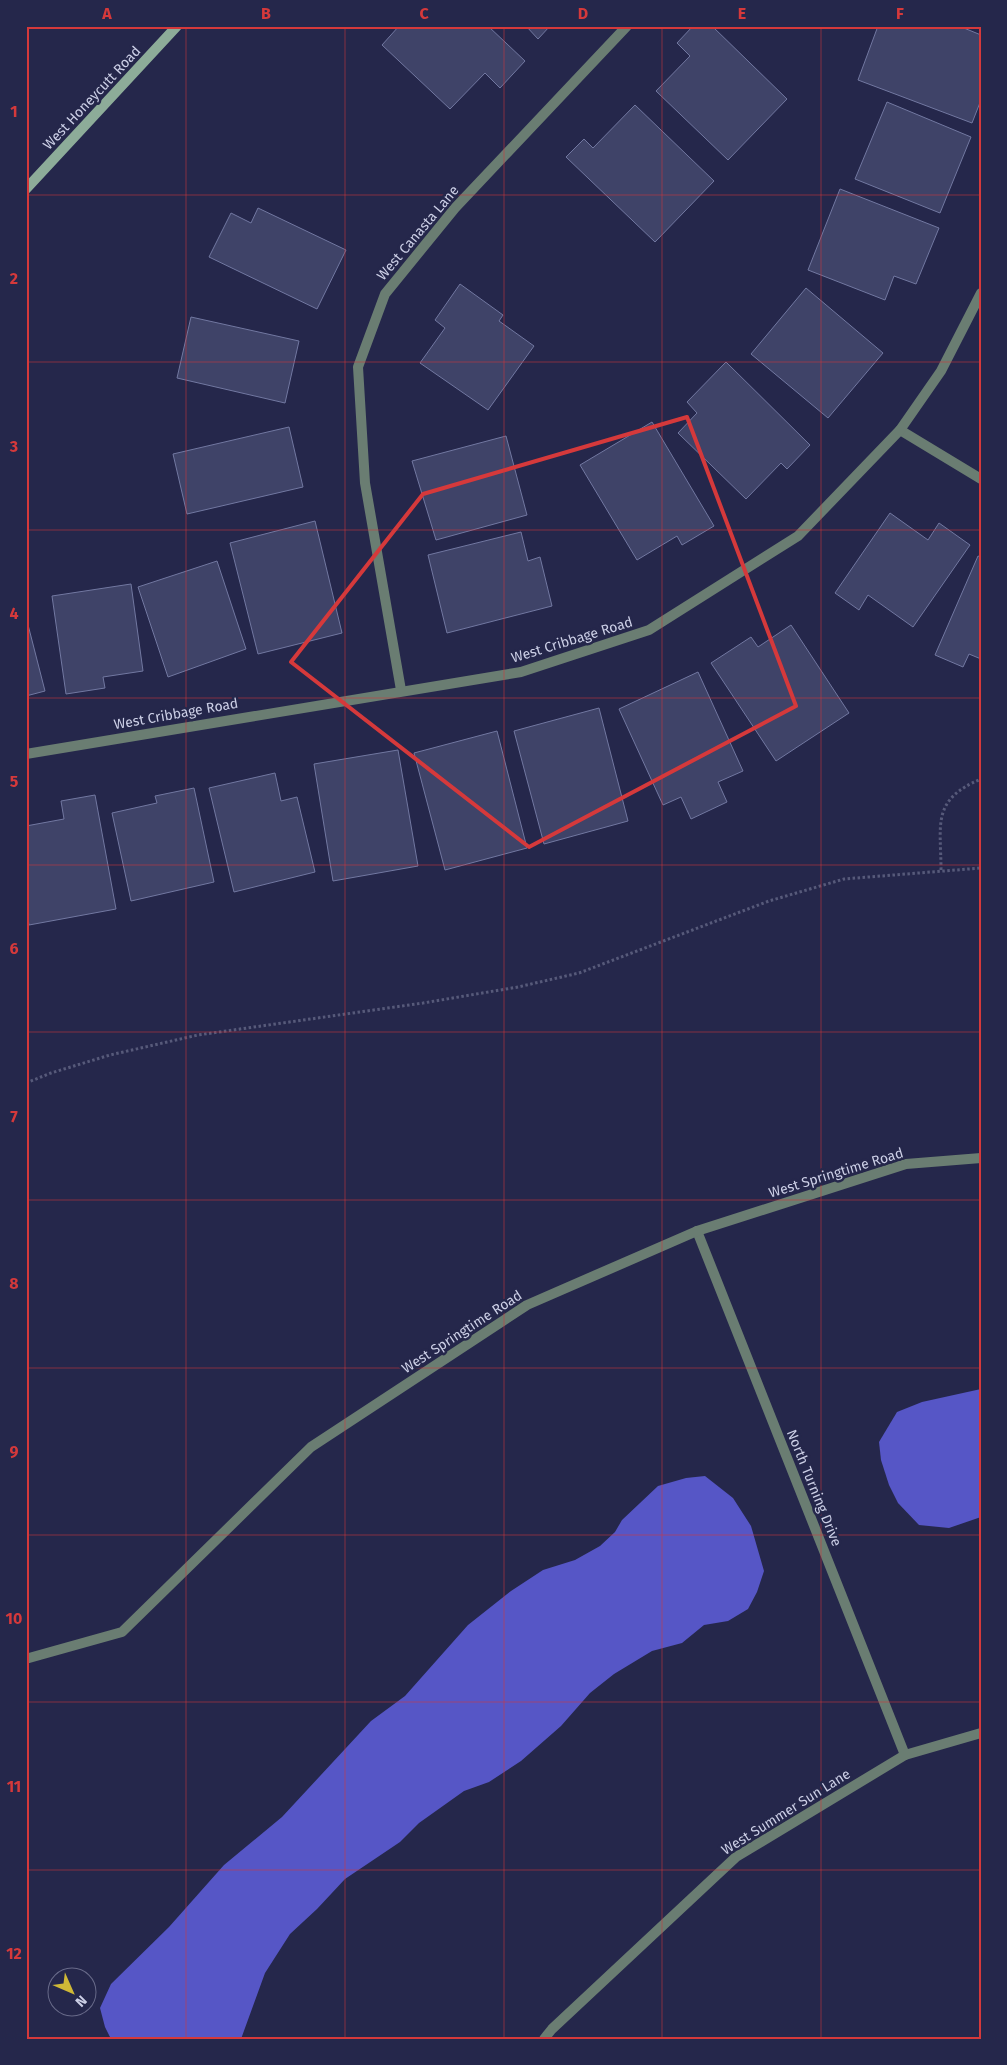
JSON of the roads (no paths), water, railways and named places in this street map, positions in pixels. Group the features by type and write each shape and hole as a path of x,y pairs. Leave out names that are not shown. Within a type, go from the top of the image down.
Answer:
{"street":[{"name":"West Honeycutt Road","path":"26,189 177,26"},
{"name":"West Canasta Lane","path":"401,690 365,483 358,367 385,294 455,208 627,26"},
{"name":"West Cribbage Road","path":"26,754 401,690 522,672 649,630 798,536 900,430 941,371 981,293"},
{"path":"900,430 981,479"},
{"name":"West Springtime Road","path":"29,1658 122,1632 311,1447 527,1305 697,1231 906,1164 981,1158"},
{"name":"North Turning Drive","path":"697,1231 905,1755"},
{"name":"West Summer Sun Lane","path":"544,2039 552,2028 736,1857 905,1755 981,1733"}]}
